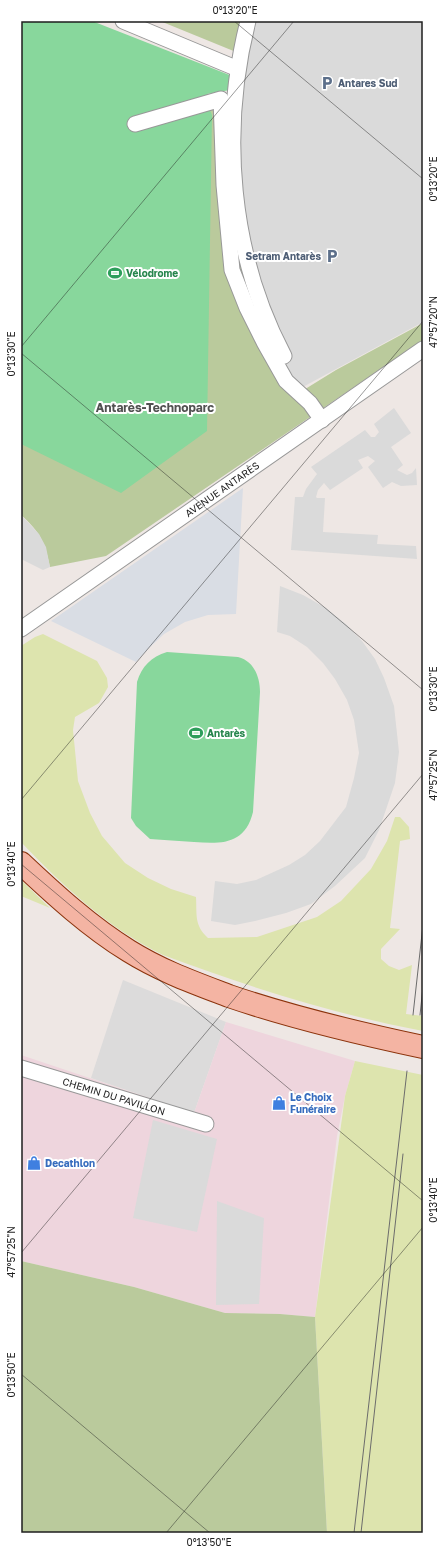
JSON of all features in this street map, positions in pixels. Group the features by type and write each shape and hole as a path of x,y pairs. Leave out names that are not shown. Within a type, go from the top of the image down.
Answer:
{"main road":[{"path":"21,864 99,931 129,951 177,976 281,1012 349,1031 423,1047"}],"street":[{"path":"123,21 238,69"},
{"path":"248,21 235,85 232,163 236,202 242,241 252,279 264,314 284,356"},
{"path":"135,124 221,99 224,185 232,270 247,308 286,381 310,404 322,420"},
{"name":"AVENUE ANTARÈS","path":"21,629 423,349"},
{"name":"CHEMIN DU PAVILLON","path":"21,1068 206,1124"}],"shaded area":[{"name":"Setram Antarès","path":"243,21 423,21 423,322 301,388 281,365 257,316 229,94"},
{"path":"394,408 411,433 391,447 403,465 397,470 407,475 412,473 416,468 417,485 401,486 392,482 383,488 368,467 375,461 368,456 358,460 363,468 330,490 324,483 318,490 316,497 325,498 323,532 378,535 377,544 416,546 417,559 291,550 295,497 303,497 306,489 317,474 311,467 365,430 371,437 375,437 379,432 374,424"},
{"path":"243,488 236,614 208,615 185,622 164,634 136,662 51,621"},
{"path":"21,515 39,534 46,547 50,567 43,570 21,559"},
{"path":"280,586 303,595 326,608 347,625 362,641 375,659 384,678 394,706 399,752 395,783 379,830 365,858 335,886 311,904 286,913 235,925 211,921 215,881 237,884 256,880 289,865 305,855 320,841 346,807 354,778 359,753 354,720 347,700 335,679 323,663 307,647 290,636 277,632"},
{"path":"123,980 226,1022 194,1113 91,1078"},
{"path":"226,1022 355,1061 345,1096 337,1136 315,1317 280,1314 225,1313 134,1287 21,1261 21,1055 194,1113"},
{"path":"153,1120 217,1139 197,1232 133,1218"},
{"path":"217,1201 264,1218 259,1304 216,1305"}],"green space":[{"name":"Vélodrome","path":"21,21 92,21 232,76 230,90 207,94 209,108 212,115 207,431 121,493 21,444"},
{"path":"160,21 243,21 236,52"},
{"path":"218,106 302,391 336,370 423,323 423,340 106,556 50,567 41,538 21,515 21,321 155,138"},
{"path":"43,634 97,661 107,678 108,687 99,703 75,717 73,730 78,781 90,813 102,836 125,863 148,878 171,889 196,897 198,924 200,929 208,938 257,937 317,917 341,901 371,869 387,841 395,817 400,817 409,827 410,839 400,841 390,928 400,929 381,949 381,959 389,966 399,970 412,965 406,1014 423,1016 423,1031 356,1016 292,999 163,955 124,932 87,905 21,842 21,646"},
{"name":"Antarès","path":"167,652 238,657 248,662 255,670 257,675 260,692 253,812 244,831 238,837 231,840 204,843 150,839 136,826 131,818 137,682 144,667 152,659"},
{"path":"21,880 50,908 21,896"},
{"path":"355,1061 423,1075 423,1533 327,1533 315,1317 345,1096"},
{"path":"21,1261 134,1287 225,1313 280,1314 315,1317 327,1533 21,1533"}],"tram line":[{"path":"413,1015 423,925"},
{"path":"420,1015 423,987"},
{"path":"354,1533 407,1071"},
{"path":"361,1533 403,1154"}],"place":[{"name":"Antares Sud","path":"327,83"},
{"name":"Setram Antarès","path":"332,256"},
{"name":"Vélodrome","path":"115,273"},
{"name":"Antarès","path":"196,733"},
{"name":"Le Choix Funéraire","path":"279,1103"},
{"name":"Decathlon","path":"34,1163"}],"district":[{"name":"Antarès-Technoparc","path":"155,407"}]}
